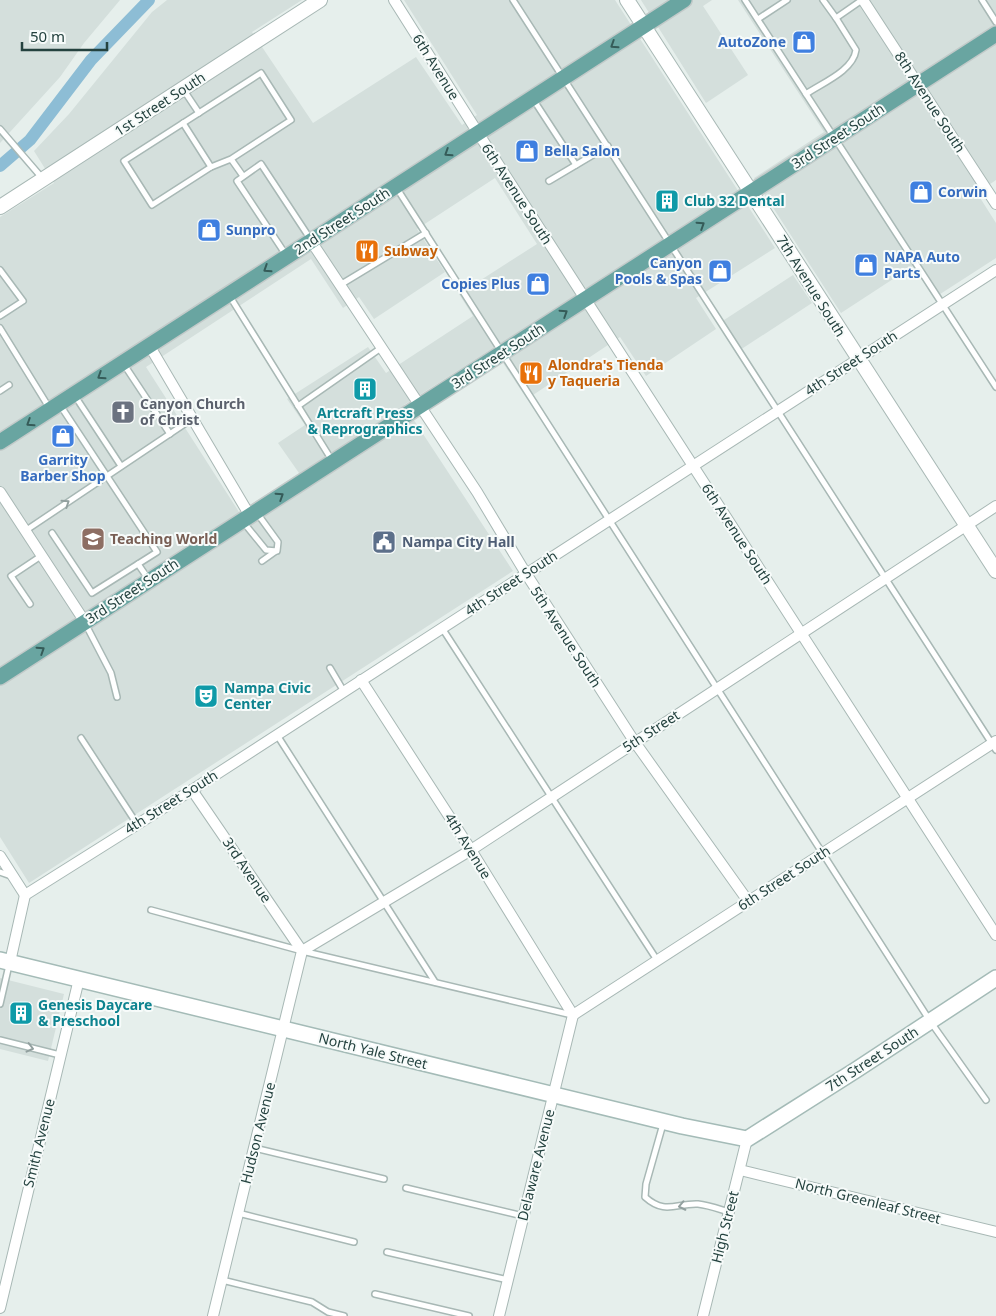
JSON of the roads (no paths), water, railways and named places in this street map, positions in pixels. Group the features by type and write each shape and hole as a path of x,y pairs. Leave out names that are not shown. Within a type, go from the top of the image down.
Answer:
{"main road":[{"name":"2nd Street South","path":"0,442 684,0"},
{"name":"3rd Street South","path":"0,677 996,34"},
{"name":"North Yale Street","path":"5,961 663,1122 747,1139"},
{"name":"7th Street South","path":"747,1139 996,978"}],"street":[{"name":"1st Street South","path":"0,207 320,0"},
{"name":"6th Avenue","path":"394,0 478,133"},
{"name":"7th Avenue South","path":"628,0 996,571"},
{"name":"8th Avenue South","path":"863,0 996,204"},
{"name":"6th Avenue South","path":"478,133 996,935"},
{"name":"5th Avenue South","path":"311,241 477,492 525,572 634,741 748,901"},
{"name":"4th Street South","path":"25,895 192,790 525,572 610,520 996,270"},
{"path":"149,345 249,516"},
{"path":"0,492 85,622"},
{"name":"5th Street","path":"302,951 471,850 634,741 996,506"},
{"name":"4th Avenue","path":"361,680 471,850 573,1015"},
{"name":"6th Street South","path":"573,1015 908,798 995,745"},
{"name":"3rd Avenue","path":"192,790 302,951"},
{"path":"0,856 25,895 5,961"},
{"name":"Hudson Avenue","path":"213,1316 302,951"},
{"name":"Smith Avenue","path":"0,1308 79,979"},
{"name":"Delaware Avenue","path":"500,1316 573,1015"},
{"name":"High Street","path":"703,1316 747,1139"},
{"name":"North Greenleaf Street","path":"740,1170 996,1232"}],"lane":[{"path":"514,0 777,411 995,745"},
{"path":"745,0 996,387"},
{"path":"758,19 787,0"},
{"path":"806,94 849,66 855,56 856,50 823,0"},
{"path":"836,18 863,0"},
{"path":"982,0 996,22"},
{"path":"261,73 291,120 231,159 211,167 152,205 124,162 183,123 261,73"},
{"path":"183,89 199,113"},
{"path":"532,98 576,165"},
{"path":"183,123 211,167"},
{"path":"0,129 43,180"},
{"path":"549,182 608,146"},
{"path":"231,159 244,176"},
{"path":"287,256 237,181 261,164 311,241"},
{"path":"396,186 824,852 930,1021 986,1100"},
{"path":"340,285 426,233"},
{"path":"0,270 23,301 0,316"},
{"path":"228,294 333,462"},
{"path":"0,328 107,476 157,552 92,593 52,533"},
{"path":"298,406 381,347"},
{"path":"123,362 170,434"},
{"path":"0,391 8,385"},
{"path":"74,394 121,466"},
{"path":"25,531 193,419"},
{"path":"249,516 266,550 276,551"},
{"path":"249,516 278,542 276,551 262,561"},
{"path":"30,604 11,576 42,556"},
{"path":"138,564 149,581"},
{"path":"85,622 111,673 117,698"},
{"path":"442,628 658,960"},
{"path":"330,668 343,690"},
{"path":"277,735 436,982"},
{"path":"81,738 137,824"},
{"path":"0,872 13,876"},
{"path":"151,910 302,951 573,1015"},
{"path":"0,1004 5,961"},
{"path":"0,1040 61,1055"},
{"path":"663,1122 646,1184 645,1197 653,1204 668,1209 687,1204 701,1205 729,1212"},
{"path":"254,1148 384,1179"},
{"path":"406,1188 524,1216"},
{"path":"238,1213 354,1242"},
{"path":"387,1252 508,1280"},
{"path":"222,1280 312,1302 328,1312 344,1316"},
{"path":"375,1294 469,1316"}],"waterway":[{"path":"0,166 30,140 91,60 149,0"}],"place":[{"name":"AutoZone","path":"804,42"},
{"name":"Bella Salon","path":"527,151"},
{"name":"Corwin","path":"921,192"},
{"name":"Club 32 Dental","path":"667,201"},
{"name":"Sunpro","path":"209,230"},
{"name":"Subway","path":"367,251"},
{"name":"NAPA Auto Parts","path":"866,265"},
{"name":"Canyon Pools & Spas","path":"720,271"},
{"name":"Copies Plus","path":"538,284"},
{"name":"Alondra's Tienda y Taqueria","path":"531,373"},
{"name":"Artcraft Press & Reprographics","path":"365,389"},
{"name":"Canyon Church of Christ","path":"123,412"},
{"name":"Garrity Barber Shop","path":"63,436"},
{"name":"Teaching World","path":"93,539"},
{"name":"Nampa City Hall","path":"384,542"},
{"name":"Nampa Civic Center","path":"206,696"},
{"name":"Genesis Daycare & Preschool","path":"21,1013"}]}
